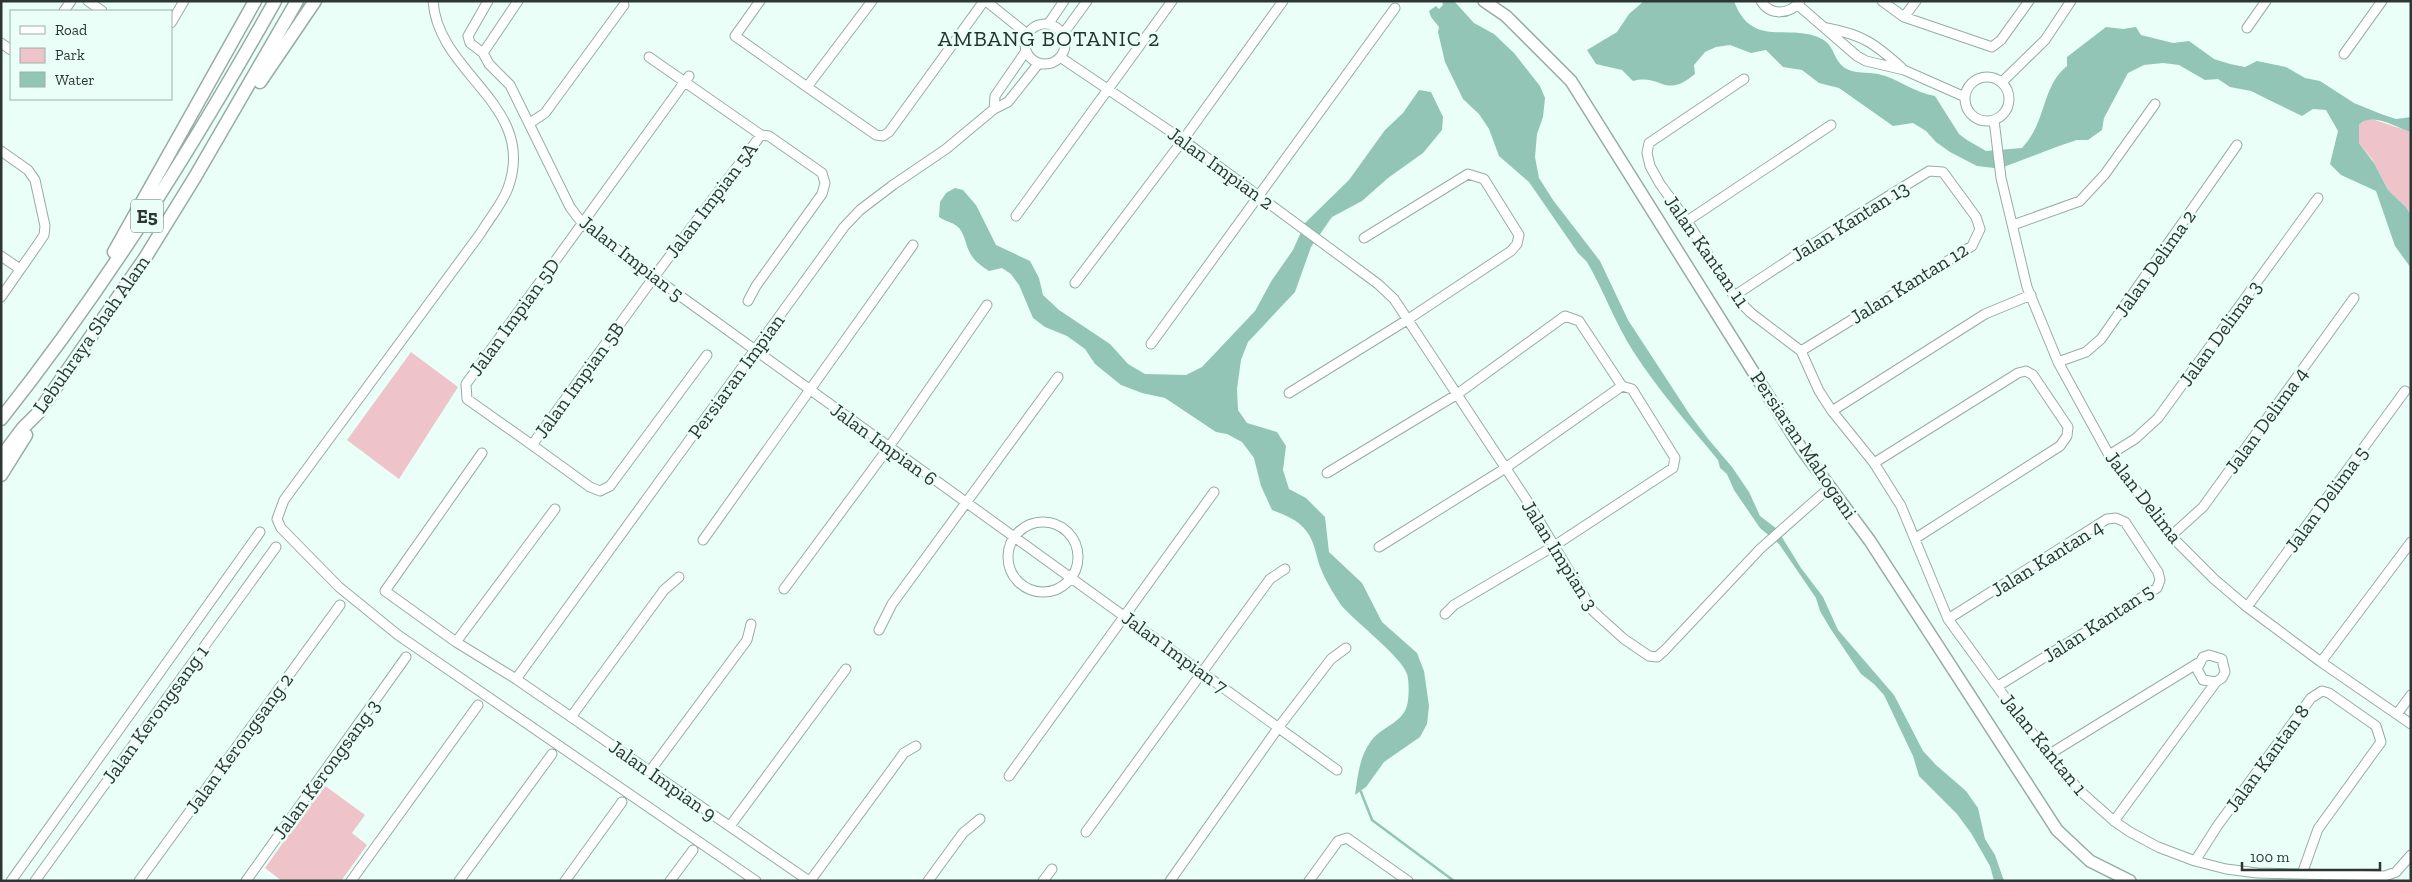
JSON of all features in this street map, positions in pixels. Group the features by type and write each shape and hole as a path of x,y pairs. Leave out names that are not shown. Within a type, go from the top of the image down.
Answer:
{"highway":[{"path":"73,324 255,1"},
{"name":"Lebuhraya Shah Alam","path":"2,417 73,324 139,229 226,89 275,1"},
{"name":"Lebuhraya Shah Alam","path":"1,457 23,428 38,413 145,258 195,177 297,1"},
{"path":"195,177 315,1"},
{"path":"1,476 38,413"}],"main road":[{"name":"Persiaran Mahogani","path":"1484,1 1506,16 1571,81 1801,448 1870,541 2057,830 2090,861 2130,881"}],"street":[{"path":"88,1 101,10"},
{"path":"172,21 184,1"},
{"path":"433,1 434,17 441,36 452,53 498,108 510,132 512,172 508,188 480,234 284,500 277,519 282,528 300,548 369,613 756,881"},
{"name":"Jalan Impian 5","path":"488,1 468,36 470,42 483,53 489,64 510,85 570,207 582,223 755,349"},
{"path":"483,53 518,1"},
{"path":"760,1 735,36 876,135 883,136 889,132 985,1 1027,34"},
{"path":"807,87 872,1"},
{"path":"1049,23 1064,1"},
{"path":"1063,34 1088,1"},
{"path":"1016,216 1172,1"},
{"path":"1075,283 1283,1"},
{"path":"1761,1 1769,10 1776,12 1792,10 1799,3 1857,56 1866,61 1904,70 1966,97"},
{"path":"1882,1 1904,17 1992,47 2001,40 2029,1"},
{"path":"1904,17 1916,1"},
{"path":"2002,82 2045,40 2071,1"},
{"path":"2246,28 2266,1"},
{"path":"2344,54 2382,1"},
{"path":"530,123 545,113 624,4"},
{"path":"1151,344 1395,8"},
{"path":"1049,23 1058,27 1066,43 1060,57 1050,63 1033,61 1026,52 1025,40 1027,34 1039,24 1049,23"},
{"path":"1825,27 1864,38 1876,44 1904,70"},
{"path":"994,109 995,96 1026,52"},
{"path":"649,57 687,79 761,135"},
{"name":"Jalan Impian 2","path":"1060,57 1182,140 1332,248 1378,284"},
{"name":"Persiaran Impian","path":"516,679 844,227 860,210 946,149 994,109 1008,102 1039,63"},
{"path":"1989,77 2002,82 2009,96 2009,103 2006,111 1994,120 1987,122 1974,116 1966,104 1966,97 1967,90 1976,80 1989,77"},
{"path":"582,223 687,79"},
{"name":"Jalan Kantan 11","path":"1744,79 1649,143 1647,153 1650,166 1734,296 1751,313 1801,351 1819,390 1832,411"},
{"path":"2012,224 2080,201 2104,174 2155,104"},
{"name":"Jalan Delima","path":"1994,120 2001,178 2030,295 2058,362 2109,455 2171,536 2214,579 2247,607 2321,662 2411,724"},
{"path":"1687,221 1831,125"},
{"name":"Jalan Impian 5A","path":"654,277 761,135 769,136 822,173 825,183 822,194 756,286 748,301"},
{"name":"Jalan Delima 2","path":"2058,362 2086,352 2101,339 2237,145"},
{"path":"1,151 32,175 44,219 44,235 1,297"},
{"name":"Jalan Kantan 13","path":"1734,296 1929,171 1943,172 1962,197"},
{"path":"1289,393 1407,320 1511,251 1517,244 1519,235 1484,179 1468,174 1364,238"},
{"name":"Jalan Kantan 12","path":"1801,351 1972,246 1980,229 1976,217 1962,197"},
{"name":"Jalan Delima 3","path":"2109,455 2135,439 2158,418 2318,198"},
{"name":"Jalan Impian 5D","path":"532,445 467,399 466,384 582,223"},
{"path":"703,540 913,245"},
{"path":"1,256 20,269"},
{"name":"Jalan Impian 5B","path":"654,277 532,445 590,487 600,491 610,486 707,355"},
{"name":"Jalan Impian 3","path":"1378,284 1394,299 1554,546 1593,611 1624,640 1653,658 1664,650 1760,548 1829,488"},
{"path":"1832,411 1985,314 2030,295"},
{"name":"Jalan Delima 4","path":"2171,536 2202,507 2354,298"},
{"path":"784,589 889,447 987,305"},
{"path":"1327,473 1456,395 1565,316 1579,321 1622,386 1632,389 1654,422 1675,458 1673,468 1554,546 1454,605 1445,614"},
{"name":"Jalan Impian 6","path":"755,349 1014,537"},
{"path":"1874,462 2018,373 2026,372 2033,374 2068,427 2067,436 2060,446 1916,538"},
{"path":"879,630 892,604 1058,377"},
{"path":"1379,547 1504,468 1622,386"},
{"name":"Jalan Delima 5","path":"2247,607 2405,391"},
{"name":"Jalan Kantan 1","path":"1832,411 1874,462 1901,506 1948,618 2048,755 2079,790 2114,821 2158,847 2195,861 2226,869 2257,873 2385,876 2396,872 2411,855"},
{"name":"Jalan Impian 9","path":"482,453 385,591 456,642 516,679 810,881"},
{"path":"1010,776 1214,492"},
{"path":"456,642 555,509"},
{"name":"Jalan Kantan 4","path":"1948,618 2107,520 2116,518 2125,522 2139,544"},
{"path":"1046,522 1057,525 1067,532 1074,541 1077,552 1077,564 1071,577 1055,590 1044,592 1023,586 1010,569 1008,552 1014,537 1023,528 1034,523 1046,522"},
{"path":"11,881 260,532"},
{"name":"Jalan Impian 7","path":"1014,537 1337,770"},
{"path":"2321,662 2411,542"},
{"name":"Jalan Kantan 5","path":"1998,686 2157,588 2160,580 2158,572 2139,544"},
{"name":"Jalan Kerongsang 1","path":"35,881 276,547"},
{"path":"1086,832 1270,579 1285,569"},
{"path":"571,717 664,590 680,577"},
{"name":"Jalan Kerongsang 2","path":"139,881 340,605"},
{"path":"650,771 747,640 751,624"},
{"path":"1170,881 1278,728 1331,659 1346,648"},
{"path":"2048,755 2209,655 2222,659 2225,672 2114,821"},
{"name":"Jalan Kerongsang 3","path":"246,881 406,657"},
{"path":"2198,663 2199,676 2210,683 2216,682"},
{"path":"730,826 846,669"},
{"name":"Jalan Kantan 8","path":"2195,861 2218,825 2311,698 2322,691 2376,726 2381,742 2318,829 2302,874"},
{"path":"2397,714 2411,695"},
{"path":"351,881 478,705"},
{"path":"810,881 904,753 916,746"},
{"path":"459,881 552,754"},
{"path":"565,881 622,802"},
{"path":"928,881 963,833 980,819"},
{"path":"1309,881 1338,841 1347,838 1408,881"},
{"path":"670,881 692,850"},
{"path":"1043,881 1052,869"}],"green space":[{"path":"2369,118 2411,132 2411,215 2406,207 2388,190 2372,159 2359,143 2359,125"},
{"path":"411,352 458,387 399,479 347,440"},
{"path":"324,785 365,815 352,833 367,845 341,881 282,881 265,868"}],"water":[{"path":"1442,1 1454,1 1474,23 1494,34 1514,53 1540,86 1545,98 1543,117 1537,134 1535,157 1539,178 1553,200 1600,261 1628,320 1690,415 1732,467 1749,492 1760,516 1777,529 1801,568 1823,597 1838,630 1894,695 1923,751 1966,791 1978,808 1985,839 1995,855 2004,881 1994,881 1990,866 1971,833 1957,814 1919,776 1913,756 1884,695 1861,674 1830,628 1820,611 1816,598 1779,544 1760,528 1734,490 1727,474 1720,468 1718,460 1674,407 1633,351 1587,262 1578,253 1529,182 1499,156 1489,129 1479,114 1463,99 1445,62 1438,32 1439,27 1429,11 1436,6 1439,9 1443,5"},
{"path":"1644,1 1734,1 1742,16 1751,25 1761,30 1810,34 1822,39 1829,45 1838,61 1845,68 1857,72 1885,76 1920,92 1935,96 1959,134 1986,151 2022,148 2036,127 2053,84 2067,66 2067,57 2106,27 2123,29 2136,27 2141,35 2173,43 2189,41 2214,59 2230,64 2245,67 2257,61 2286,67 2305,78 2320,81 2354,103 2381,114 2396,119 2411,117 2411,132 2384,121 2370,119 2364,121 2359,125 2359,143 2374,163 2388,190 2406,207 2411,215 2411,268 2395,246 2376,191 2341,175 2330,164 2338,131 2326,110 2313,109 2302,116 2251,91 2230,87 2218,79 2205,80 2179,65 2163,63 2144,65 2128,73 2104,118 2102,130 2088,140 2077,140 2001,168 1977,166 1950,152 1936,142 1926,131 1913,123 1893,126 1839,88 1819,83 1802,70 1783,67 1766,50 1751,53 1730,45 1716,47 1705,52 1694,65 1695,74 1685,81 1669,86 1651,80 1633,81 1622,70 1596,64 1587,50 1617,32 1629,14"},
{"path":"1419,90 1431,92 1443,117 1442,130 1423,153 1388,178 1362,201 1332,217 1311,247 1295,292 1248,342 1241,360 1237,389 1238,410 1247,423 1277,432 1286,446 1283,470 1289,489 1306,498 1325,517 1329,552 1362,583 1382,622 1417,653 1424,671 1429,706 1427,724 1420,737 1384,762 1366,787 1355,795 1360,767 1367,747 1376,736 1399,719 1406,708 1408,683 1407,674 1403,667 1387,648 1341,605 1323,575 1311,539 1304,528 1291,518 1272,510 1261,486 1254,458 1242,442 1227,434 1216,432 1165,398 1142,393 1121,385 1095,364 1085,349 1067,336 1045,327 1033,318 1019,285 1011,274 1002,268 989,271 975,260 960,229 939,217 940,202 946,193 955,188 963,190 976,205 996,245 1030,261 1039,278 1043,295 1059,310 1110,344 1128,364 1145,374 1186,375 1202,367 1255,311 1272,280 1293,250 1305,223 1349,180 1385,130 1403,113"}],"waterway":[{"path":"1361,792 1372,820 1454,881"}],"district":[{"name":"AMBANG BOTANIC 2","path":"1049,38"}]}
